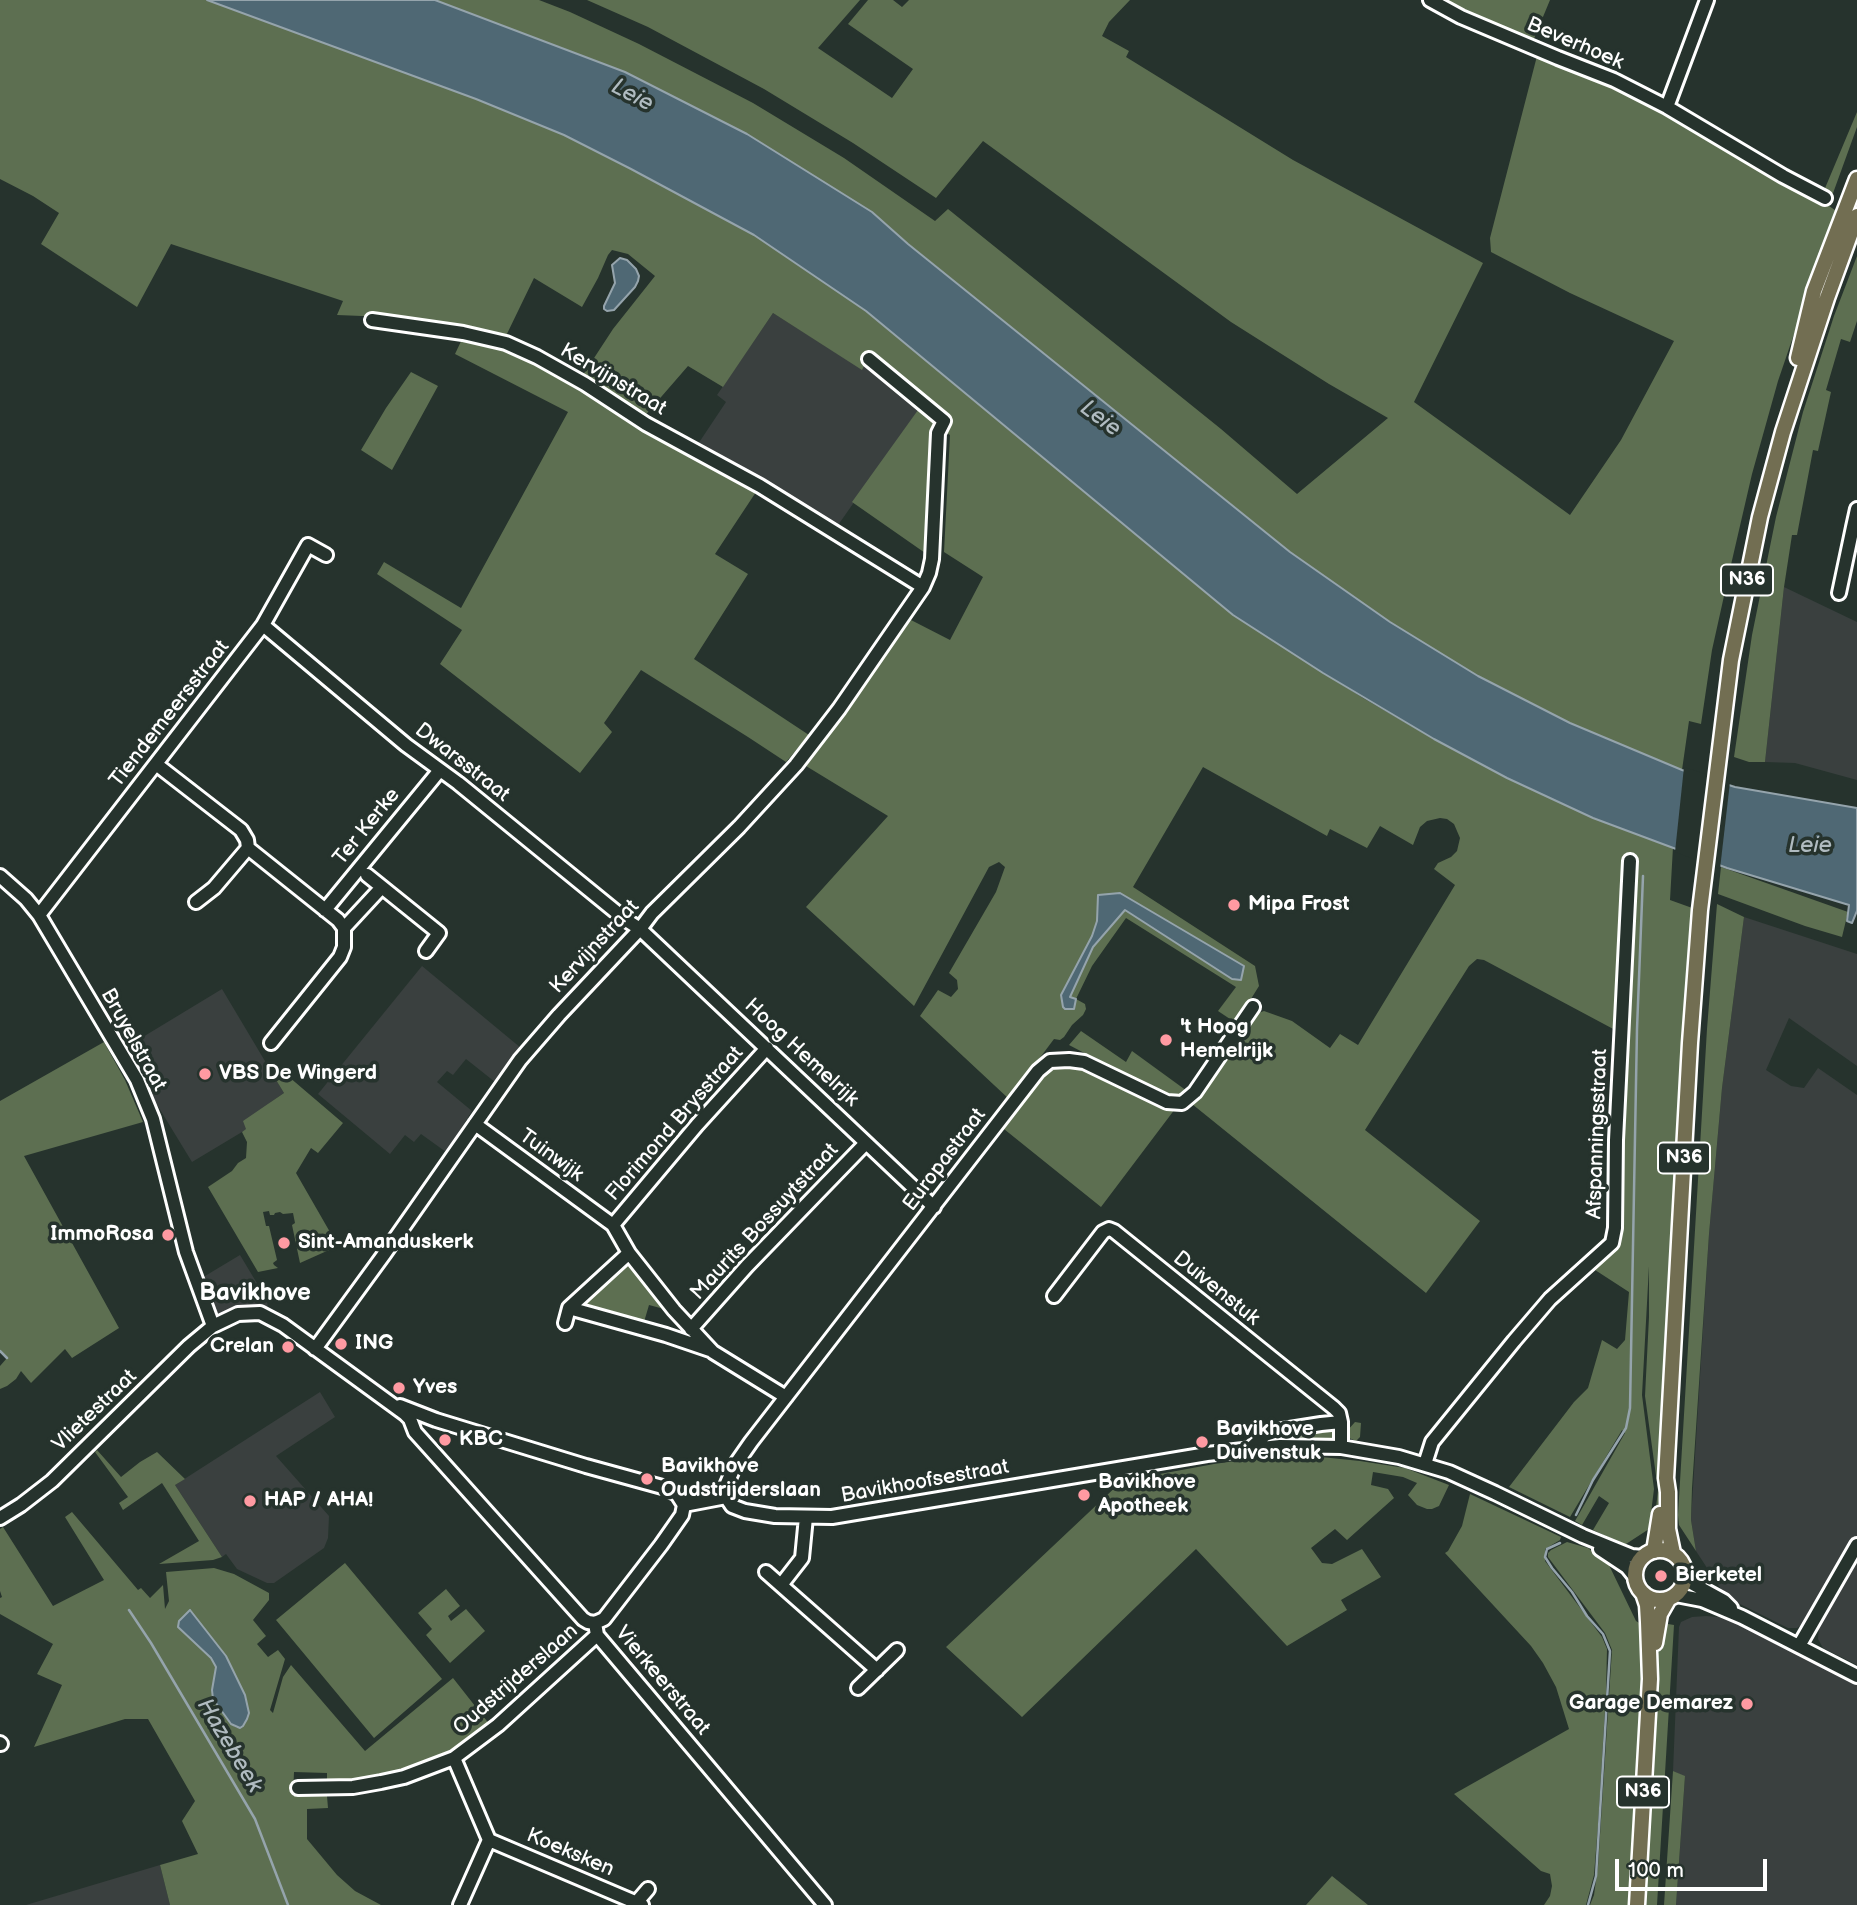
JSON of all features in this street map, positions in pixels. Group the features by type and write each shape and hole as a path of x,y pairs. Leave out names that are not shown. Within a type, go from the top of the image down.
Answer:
{"main road":[{"path":"1783,432 1814,291 1857,179"},
{"name":"N36","path":"1637,1905 1650,1679 1647,1605 1635,1577 1637,1566 1649,1554 1666,1478 1690,1043 1700,910 1721,730 1731,660 1760,517 1783,432 1857,216"},
{"name":"N36","path":"1650,1679 1660,1614 1683,1587 1685,1577 1683,1564 1673,1553 1668,1529 1666,1478"},
{"path":"1649,1554 1667,1551 1673,1553"},
{"path":"1643,1593 1660,1601 1672,1597"}],"street":[{"name":"Beverhoek","path":"1430,0 1461,17 1614,79 1825,198"},
{"path":"1667,107 1707,0"},
{"name":"Kervijnstraat","path":"372,320 463,333 506,343 537,357 585,384 646,424 760,486 923,587"},
{"name":"Kervijnstraat","path":"315,1349 520,1060 652,913 739,827 796,765 839,709 923,587 932,559 938,433 944,421 869,359"},
{"path":"1839,593 1857,509"},
{"name":"Tiendemeersstraat","path":"39,915 263,625 308,545 326,555"},
{"name":"Dwarsstraat","path":"263,625 406,745 458,783 640,929"},
{"path":"156,764 241,831 247,840 248,848 338,920 344,928 344,947 340,957 271,1043"},
{"name":"Ter Kerke","path":"325,910 440,770"},
{"path":"196,902 214,888 248,848"},
{"name":"Afspanningsstraat","path":"1425,1464 1432,1441 1514,1341 1550,1299 1612,1243 1615,1228 1616,1140 1630,861"},
{"name":"Ter Kerke","path":"367,875 439,933 426,951"},
{"name":"Bruyelstraat","path":"0,876 26,899 39,915 130,1068 153,1119 186,1252 213,1326"},
{"path":"344,928 382,887"},
{"name":"Hoog Hemelrijk","path":"640,929 934,1206"},
{"name":"Europastraat","path":"726,1497 725,1488 735,1465 1038,1071 1050,1061 1084,1062 1167,1102 1182,1103 1195,1092 1253,1007"},
{"name":"Florimond Brysstraat","path":"613,1225 697,1125 767,1048"},
{"name":"Tuinwijk","path":"475,1124 613,1225 629,1253 674,1310 713,1352"},
{"name":"Maurits Bossuytstraat","path":"691,1329 747,1266 866,1143"},
{"name":"Duivenstuk","path":"1054,1296 1104,1232 1109,1229 1114,1231 1334,1408 1339,1413 1341,1422"},
{"path":"565,1323 569,1308 629,1253"},
{"name":"Tuinwijk","path":"569,1308 666,1335 713,1352 786,1397"},
{"name":"Vlietestraat","path":"0,1518 52,1481 189,1346 213,1326 238,1314 260,1313 283,1325 391,1402"},
{"path":"391,1402 449,1424 666,1488 677,1494 684,1505 726,1497"},
{"name":"Vierkeerstraat","path":"391,1402 405,1414 415,1432 583,1619 596,1629 825,1905"},
{"path":"413,1426 419,1413"},
{"path":"1341,1422 1341,1447"},
{"name":"Bavikhoofsestraat","path":"1251,1449 1265,1435 1278,1431 1341,1422"},
{"name":"Bavikhoofsestraat","path":"726,1497 732,1506 745,1511 775,1516 832,1517 1207,1454 1280,1446 1341,1447 1387,1454 1425,1464 1472,1482 1583,1536 1632,1556 1649,1554"},
{"name":"Oudstrijderslaan","path":"298,1788 353,1787 404,1777 454,1758 498,1726 596,1629 661,1545 682,1515 684,1505"},
{"path":"781,1585 802,1558 806,1517"},
{"name":"Bavikhoofsestraat","path":"1583,1536 1626,1567 1635,1577"},
{"path":"1799,1646 1857,1545"},
{"path":"766,1572 877,1670"},
{"path":"1685,1577 1724,1601 1742,1617"},
{"path":"1672,1597 1702,1600 1742,1617 1857,1676"},
{"path":"858,1688 897,1650"},
{"path":"454,1758 489,1840 460,1905"},
{"name":"Koeksken","path":"489,1840 639,1904 648,1889"}],"shaded area":[{"path":"773,313 862,369 866,362 894,384 891,389 918,411 836,528 696,447 726,402 717,395"},
{"path":"1784,587 1857,622 1857,780 1795,763 1765,762"},
{"path":"1744,917 1857,954 1857,1066 1789,1018 1766,1070 1791,1086 1804,1088 1818,1068 1857,1095 1857,1537 1806,1622 1797,1628 1788,1628 1726,1597 1696,1551 1691,1520 1709,1234 1722,1088"},
{"path":"422,966 521,1048 495,1082 466,1059 453,1075 447,1071 437,1082 472,1111 446,1152 421,1134 414,1142 405,1135 390,1154 318,1094"},
{"name":"VBS De Wingerd","path":"222,989 284,1093 271,1102 247,1129 192,1162 123,1049"},
{"path":"240,1255 267,1300 268,1310 253,1306 216,1314 200,1279"},
{"name":"HAP / AHA!","path":"320,1392 335,1417 276,1456 329,1516 328,1538 324,1548 274,1583 267,1583 237,1569 226,1554 222,1557 175,1485"},
{"path":"1857,1563 1857,1665 1823,1648 1818,1639 1819,1626"},
{"path":"1692,1617 1730,1618 1857,1683 1857,1905 1676,1905 1685,1777 1673,1771 1679,1627 1681,1622"},
{"path":"160,1865 170,1905 26,1905"}],"green space":[{"path":"0,0 207,0 476,99 608,156 754,235 866,311 1233,615 1363,698 1507,778 1593,818 1673,847 1670,900 1695,909 1656,1526 1658,1490 1645,1396 1649,1266 1642,1395 1654,1489 1649,1529 1626,1544 1593,1530 1609,1503 1599,1496 1582,1525 1575,1521 1625,1433 1622,1430 1570,1517 1509,1487 1574,1402 1588,1388 1602,1340 1617,1349 1625,1340 1629,1292 1592,1268 1548,1307 1540,1297 1606,1236 1615,1244 1617,1031 1484,960 1477,959 1469,966 1365,1130 1480,1221 1426,1293 1192,1104 1241,1029 1255,1014 1264,1011 1292,1021 1330,1048 1340,1034 1358,1045 1455,885 1434,869 1438,863 1457,851 1460,838 1454,824 1440,818 1427,821 1420,827 1413,845 1380,826 1367,848 1330,829 1327,836 1203,767 1133,887 1255,966 1259,986 1236,1023 1218,1011 1236,987 1126,918 1092,966 1076,999 1085,1004 1083,1015 1064,1037 1060,1040 1054,1039 1009,1099 920,1016 938,990 951,997 958,989 957,980 949,973 996,892 1005,867 999,862 989,867 914,1006 806,907 888,816 806,766 911,620 950,640 983,577 944,552 950,435 935,425 928,555 852,502 918,410 890,388 894,384 866,362 862,370 773,313 723,387 688,366 642,419 581,378 613,329 655,276 628,254 612,250 582,307 534,278 504,340 387,317 337,315 343,301 171,244 137,307 41,244 59,213 0,179","holes":["1120,893 1232,979 1125,910 1093,947 1070,997 1061,995 1092,936 1097,921 1098,896"]},
{"path":"435,0 539,0 570,12 753,103 844,158 935,221 948,209 1221,429 1297,494 1388,418 1231,322 983,141 936,198 764,89 648,27 587,0 860,0 818,48 892,98 913,69 848,24 868,0 893,0 902,7 909,0 1130,0 1109,22 1102,36 1129,51 1126,57 1293,160 1483,263 1414,402 1570,515 1621,440 1674,341 1570,293 1491,252 1490,238 1537,56 1609,85 1668,114 1823,202 1838,212 1778,381 1752,474 1712,650 1701,724 1689,721 1682,770 1570,723 1478,676 1390,622 1290,552 908,244 872,212 747,134 625,72"},
{"path":"1446,0 1550,0 1533,41 1484,21"},
{"path":"1857,112 1857,127 1832,196 1829,197 1823,193"},
{"path":"1857,256 1857,321 1850,342 1841,339 1826,390 1831,392 1818,451 1813,450 1797,535 1792,535 1765,762 1749,762 1734,757 1752,635 1776,517 1803,412 1834,316"},
{"path":"464,335 528,357 758,489 715,554 748,574 694,659 809,735 786,762 641,670 604,723 612,732 580,773 440,664 462,630 377,574 384,562 461,608 568,412 455,354"},
{"path":"411,372 438,386 392,470 361,450"},
{"path":"1721,867 1848,912 1842,937 1718,894"},
{"path":"1717,904 1744,917 1722,1088 1709,1234 1692,1488 1691,1520 1696,1551 1679,1525 1678,1515"},
{"path":"1081,1031 1126,1062 1132,1051 1187,1091 1180,1103 1069,1045"},
{"path":"104,1042 125,1080 143,1122 24,1156 119,1328 72,1358 65,1349 31,1383 21,1371 16,1379 0,1389 0,1366 7,1358 0,1351 0,1101"},
{"path":"1074,1064 1097,1071 1175,1109 1101,1207 999,1125 1041,1074 1060,1065"},
{"path":"275,1065 343,1123 318,1153 311,1148 296,1173 338,1246 300,1263 292,1225 295,1223 293,1213 280,1212 270,1215 269,1211 263,1212 277,1260 273,1263 278,1268 258,1272 208,1187 246,1158 247,1142 242,1132 246,1129 243,1121 284,1093 270,1070"},
{"path":"627,1263 664,1309 649,1305 644,1322 586,1306 586,1302"},
{"path":"1355,1422 1361,1423 1360,1437 1356,1441 1349,1438 1347,1431"},
{"path":"1334,1426 1337,1434 1332,1439 1273,1439 1272,1436"},
{"path":"97,1450 121,1477 157,1452 185,1479 175,1485 222,1557 159,1564 199,1541 162,1483 123,1510 119,1503 128,1497 95,1452"},
{"path":"1271,1456 1321,1457 1405,1468 1449,1485 1439,1506 1427,1509 1417,1505 1408,1495 1417,1483 1403,1477 1373,1472 1371,1485 1388,1489 1394,1498 1347,1540 1335,1529 1311,1548 1322,1563 1332,1564 1362,1549 1381,1577 1341,1600 1347,1610 1287,1646 1196,1549 1022,1717 946,1647 1122,1481"},
{"path":"1470,1494 1561,1537 1545,1549 1545,1561 1602,1637 1607,1649 1594,1875 1586,1905 1544,1905 1552,1886 1550,1874 1541,1871 1454,1794 1569,1729 1556,1687 1543,1663 1531,1646 1445,1553 1462,1526"},
{"path":"72,1512 138,1590 141,1588 150,1598 163,1585 165,1609 169,1601 166,1572 214,1568 234,1574 269,1593 269,1600 253,1620 266,1636 257,1644 268,1657 278,1650 285,1659 270,1710 273,1713 283,1677 291,1665 365,1751 453,1678 490,1725 430,1763 378,1777 327,1783 327,1773 294,1772 293,1796 327,1796 328,1808 307,1809 307,1839 337,1875 355,1891 381,1905 170,1905 160,1865 198,1854 182,1821 195,1801 148,1719 125,1719 34,1747 62,1685 37,1674 53,1644 0,1614 0,1529 3,1527 53,1606 104,1580 65,1517","holes":["190,1610 226,1656 245,1695 249,1713 240,1728 235,1727 212,1690 216,1667 211,1658 178,1627"]},
{"path":"1567,1542 1588,1548 1608,1563 1642,1628 1630,1905 1590,1905 1598,1866 1612,1650 1605,1633 1548,1557 1551,1550"},
{"path":"345,1563 442,1679 374,1738 276,1620"},
{"path":"446,1589 460,1606 448,1616 451,1621 466,1609 485,1631 450,1663 426,1635 432,1629 418,1613"},
{"path":"1668,1624 1674,1625 1657,1905 1643,1905 1658,1656 1661,1629"},
{"path":"1673,1771 1685,1776 1676,1905 1664,1905"},
{"path":"1332,1876 1368,1905 1306,1905"}],"water":[{"name":"Leie","path":"207,0 435,0 625,72 747,134 872,212 908,244 1290,552 1390,622 1478,676 1570,723 1682,770 1735,787 1857,808 1857,911 1852,923 1847,921 1849,905 1727,868 1593,818 1507,778 1434,739 1323,673 1233,615 866,311 754,235 564,135 476,99"},
{"path":"620,258 627,260 636,269 638,281 614,310 607,311 604,306 615,283 612,265"},
{"path":"1120,893 1244,966 1241,980 1232,979 1125,910 1093,947 1070,997 1076,999 1074,1009 1065,1009 1061,995 1092,936 1097,921 1098,895"},
{"path":"190,1610 226,1656 245,1695 249,1713 240,1728 231,1724 213,1699 216,1667 211,1658 178,1627 179,1621"}],"pier":[{"path":"1684,767 1730,782 1720,869 1675,852"}],"waterway":[{"path":"1576,1515 1593,1480 1626,1428 1630,1408 1637,1029 1643,876"},
{"name":"Hazebeek","path":"0,1351 7,1358"},
{"path":"1560,1543 1547,1549 1545,1557 1603,1634 1610,1651 1596,1876 1588,1905"},
{"name":"Hazebeek","path":"129,1610 255,1819 288,1905"}],"place":[{"name":"Mipa Frost","path":"1234,905"},
{"name":"'t Hoog Hemelrijk","path":"1166,1040"},
{"name":"VBS De Wingerd","path":"205,1074"},
{"name":"ImmoRosa","path":"168,1235"},
{"name":"Sint-Amanduskerk","path":"284,1243"},
{"name":"ING","path":"341,1344"},
{"name":"Crelan","path":"288,1347"},
{"name":"Yves","path":"399,1388"},
{"name":"KBC","path":"445,1440"},
{"name":"Bavikhove Duivenstuk","path":"1202,1442"},
{"name":"Bavikhove Oudstrijderslaan","path":"647,1479"},
{"name":"Bavikhove Apotheek","path":"1084,1495"},
{"name":"HAP / AHA!","path":"250,1501"},
{"name":"Bierketel","path":"1661,1576"},
{"name":"Garage Demarez","path":"1747,1704"}],"district":[{"name":"Bavikhove","path":"255,1294"}]}
